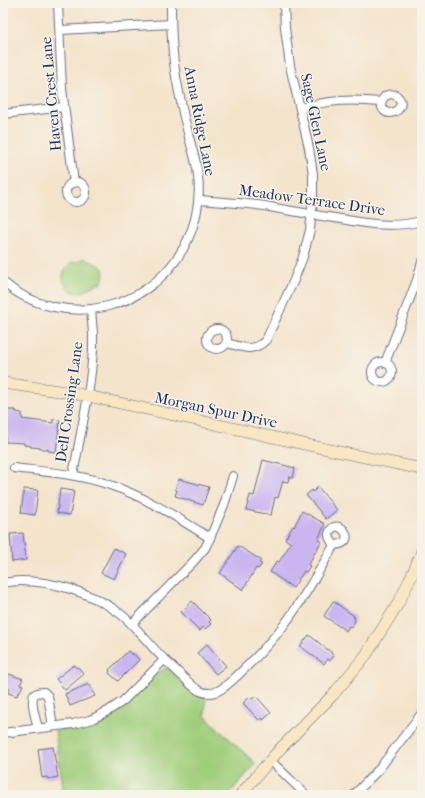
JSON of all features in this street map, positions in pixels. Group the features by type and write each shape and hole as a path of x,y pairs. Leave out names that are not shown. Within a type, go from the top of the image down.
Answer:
{"street":[{"name":"Haven Crest Lane","path":"58,3 61,75 74,183"},
{"name":"Anna Ridge Lane","path":"3,282 24,297 39,303 62,309 91,309 115,304 148,288 164,275 174,264 186,246 194,225 199,200 199,184 197,168 177,86 173,53 170,3"},
{"name":"Sage Glen Lane","path":"227,343 249,348 259,345 266,340 298,270 306,244 312,215 313,174 309,148 290,66 284,3"},
{"path":"60,30 171,24"},
{"path":"300,108 323,102 344,100 381,102"},
{"path":"3,114 64,107"},
{"name":"Meadow Terrace Drive","path":"199,200 263,206 312,215 384,225 421,221"},
{"path":"421,221 422,230"},
{"path":"385,363 417,280 422,262"},
{"name":"Dell Crossing Lane","path":"73,475 88,396 93,351 91,309"},
{"name":"Morgan Spur Drive","path":"3,383 88,396 422,469"},
{"path":"14,468 73,475 111,485 138,496 210,538"},
{"path":"132,624 194,561 204,548 210,538 224,504 233,476"},
{"path":"3,583 21,581 59,585 81,592 117,611 132,624 164,660 194,688 201,692 209,693 216,692 223,688 267,645 284,625 310,587 334,546"},
{"path":"240,795 280,749 332,696 366,655 398,602 422,551"},
{"path":"3,733 73,724 90,720 108,711 122,701 164,660"},
{"path":"38,728 33,700 34,695 39,692 44,692 48,696 53,726"},
{"path":"354,795 379,769 422,713"},
{"path":"270,760 306,795"}],"green space":[{"path":"84,258 101,266 103,269 104,273 101,284 95,285 79,293 74,292 66,287 63,274 69,264"},
{"path":"167,668 191,689 206,697 205,716 256,764 228,795 64,795 55,731 95,722 118,710 160,671"}],"building":[{"path":"7,410 16,410 16,412 22,413 22,419 53,423 53,419 60,420 56,452 48,451 48,449 31,447 24,445 24,443 5,442"},
{"path":"263,460 295,468 293,478 289,477 288,482 283,481 278,498 275,497 271,515 246,510 250,495 254,496"},
{"path":"179,479 209,487 203,505 175,496 177,490 175,489"},
{"path":"318,487 337,510 326,519 306,495 312,490 313,492"},
{"path":"24,489 38,490 35,515 21,513"},
{"path":"60,489 74,491 70,515 57,513"},
{"path":"302,511 325,524 318,540 321,542 308,565 310,566 306,572 304,571 293,588 270,572 277,561 279,562 291,543 285,539 293,526 294,527"},
{"path":"23,533 26,560 12,562 10,534"},
{"path":"238,546 261,560 259,563 262,564 258,569 256,568 243,590 220,573"},
{"path":"114,548 126,554 114,579 101,573"},
{"path":"192,601 211,620 209,622 211,624 205,629 203,627 200,631 181,612"},
{"path":"333,601 355,618 355,621 351,627 349,626 346,631 324,616"},
{"path":"309,635 332,653 334,656 330,661 328,659 324,664 300,646"},
{"path":"207,644 226,666 216,674 197,653"},
{"path":"128,651 132,655 133,653 139,660 118,681 109,673 109,670"},
{"path":"74,665 84,674 65,690 56,679"},
{"path":"3,672 23,679 20,684 23,685 17,696 8,693 10,689 3,686"},
{"path":"89,684 95,696 70,706 65,694"},
{"path":"256,696 271,713 263,720 262,718 259,720 243,703 250,697 252,699"},
{"path":"53,747 58,777 48,779 47,777 42,778 38,749"}]}
